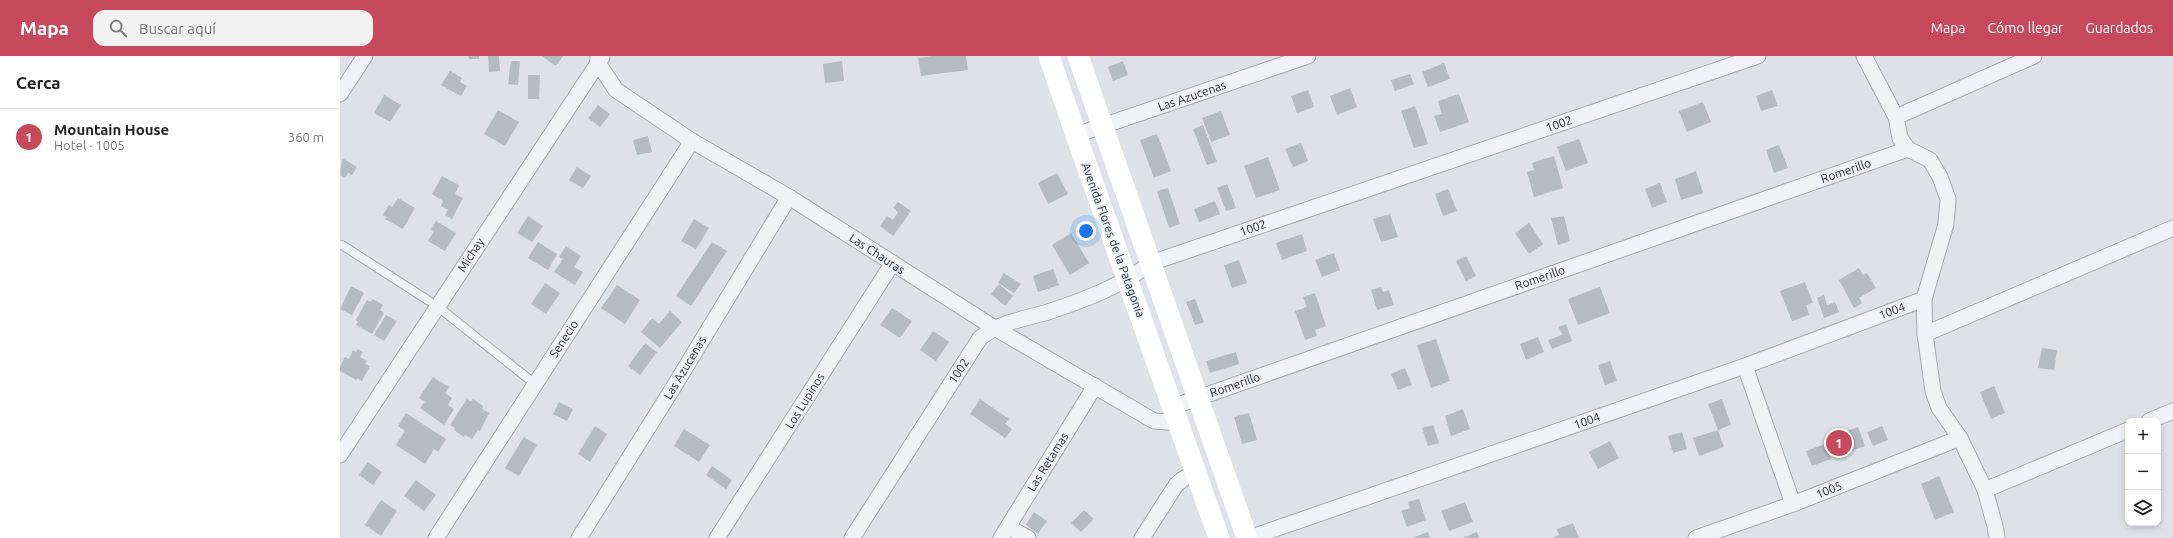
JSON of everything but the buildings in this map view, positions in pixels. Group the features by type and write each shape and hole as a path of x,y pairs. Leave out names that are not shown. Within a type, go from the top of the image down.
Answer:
{"street":[{"path":"340,94 365,56"},
{"name":"Avenida Flores de la Patagonia","path":"1050,56 1076,136 1220,538"},
{"path":"1078,56 1248,538"},
{"name":"Las Azucenas","path":"1076,136 1308,56"},
{"name":"1002","path":"852,538 980,338 993,327 1095,295 1128,280 1151,263 1758,56"},
{"path":"1864,56 1896,116 1900,138 1908,150 1930,160 1940,177 1948,199 1946,224 1924,300 1925,334 1932,391 1940,408 1960,438 1985,490 1997,538"},
{"path":"1896,116 2034,56"},
{"name":"Las Chauras","path":"599,58 616,90 692,141 789,197 993,327 1154,420 1175,415"},
{"name":"Michay","path":"340,455 599,58"},
{"name":"Senecio","path":"436,538 692,141"},
{"name":"Romerillo","path":"1175,415 1198,398 1908,150"},
{"name":"Las Azucenas","path":"579,538 674,388 789,197"},
{"path":"1925,334 2173,228"},
{"name":"Los Lupinos","path":"717,538 892,264"},
{"name":"1004","path":"1248,538 1745,366 1924,300"},
{"path":"1745,366 1793,504"},
{"name":"Las Retamas","path":"1005,532 1095,386"},
{"path":"2156,418 2173,411"},
{"path":"1985,490 2125,431"},
{"name":"1005","path":"1696,538 1793,504 1960,438"},
{"path":"1142,538 1176,485 1183,479 1196,472"},
{"path":"1005,532 1028,538"}],"lane":[{"path":"342,245 438,306 535,384"}],"place":[{"name":"Mountain House","path":"1839,443"}]}
